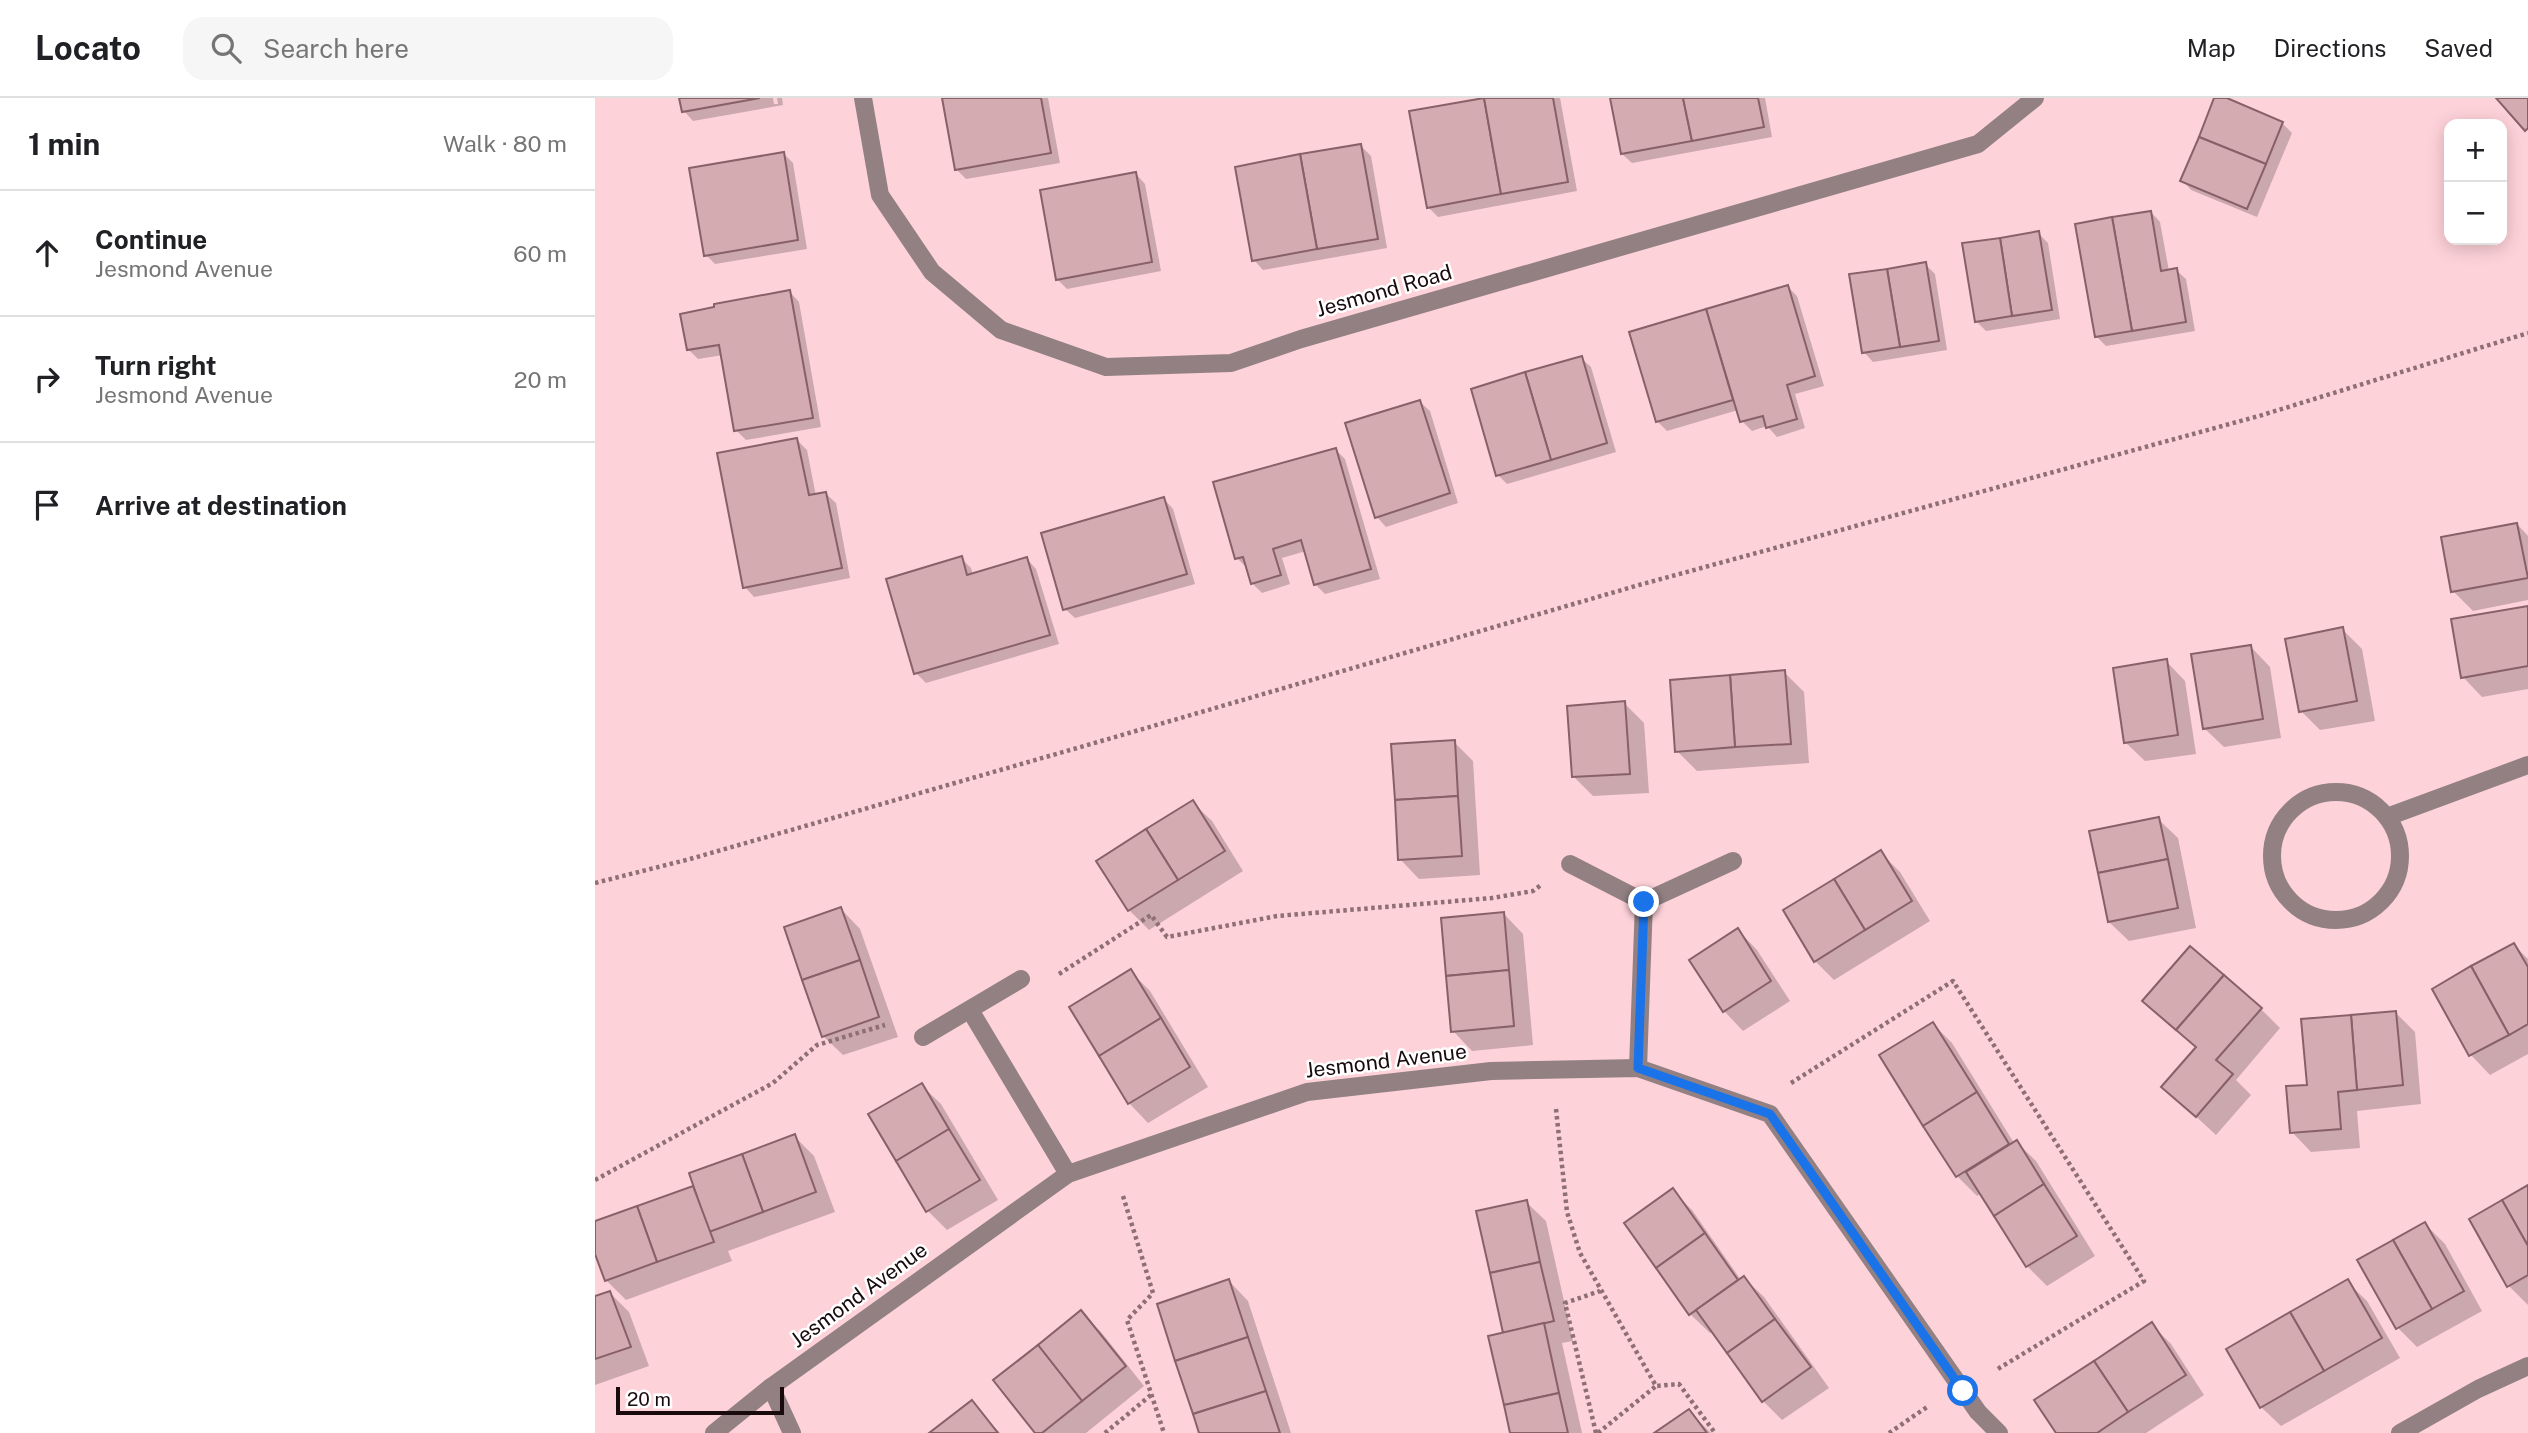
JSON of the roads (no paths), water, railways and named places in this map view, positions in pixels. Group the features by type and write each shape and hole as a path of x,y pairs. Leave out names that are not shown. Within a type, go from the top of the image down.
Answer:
{"street":[{"name":"Jesmond Road","path":"863,98 880,195 932,272 1001,330 1106,367 1231,363 1301,339 1978,144 2035,98"},
{"path":"2387,817 2528,765"},
{"path":"2339,792 2365,800 2387,817 2396,832 2400,850 2399,869 2393,886 2383,901 2368,912 2351,919 2333,921 2307,913 2285,896 2276,880 2272,863 2273,844 2279,827 2290,812 2304,801 2321,794 2339,792"},
{"path":"1644,902 1733,861"},
{"path":"1570,864 1644,902"},
{"path":"1638,1068 1644,902"},
{"path":"923,1037 1021,979"},
{"path":"970,1010 1068,1174"},
{"name":"Jesmond Avenue","path":"714,1433 771,1387 1068,1174 1307,1092 1491,1071 1638,1068 1770,1114 1978,1412 1999,1433"},
{"path":"2400,1433 2478,1389 2528,1366"},
{"path":"771,1387 792,1433"}]}
